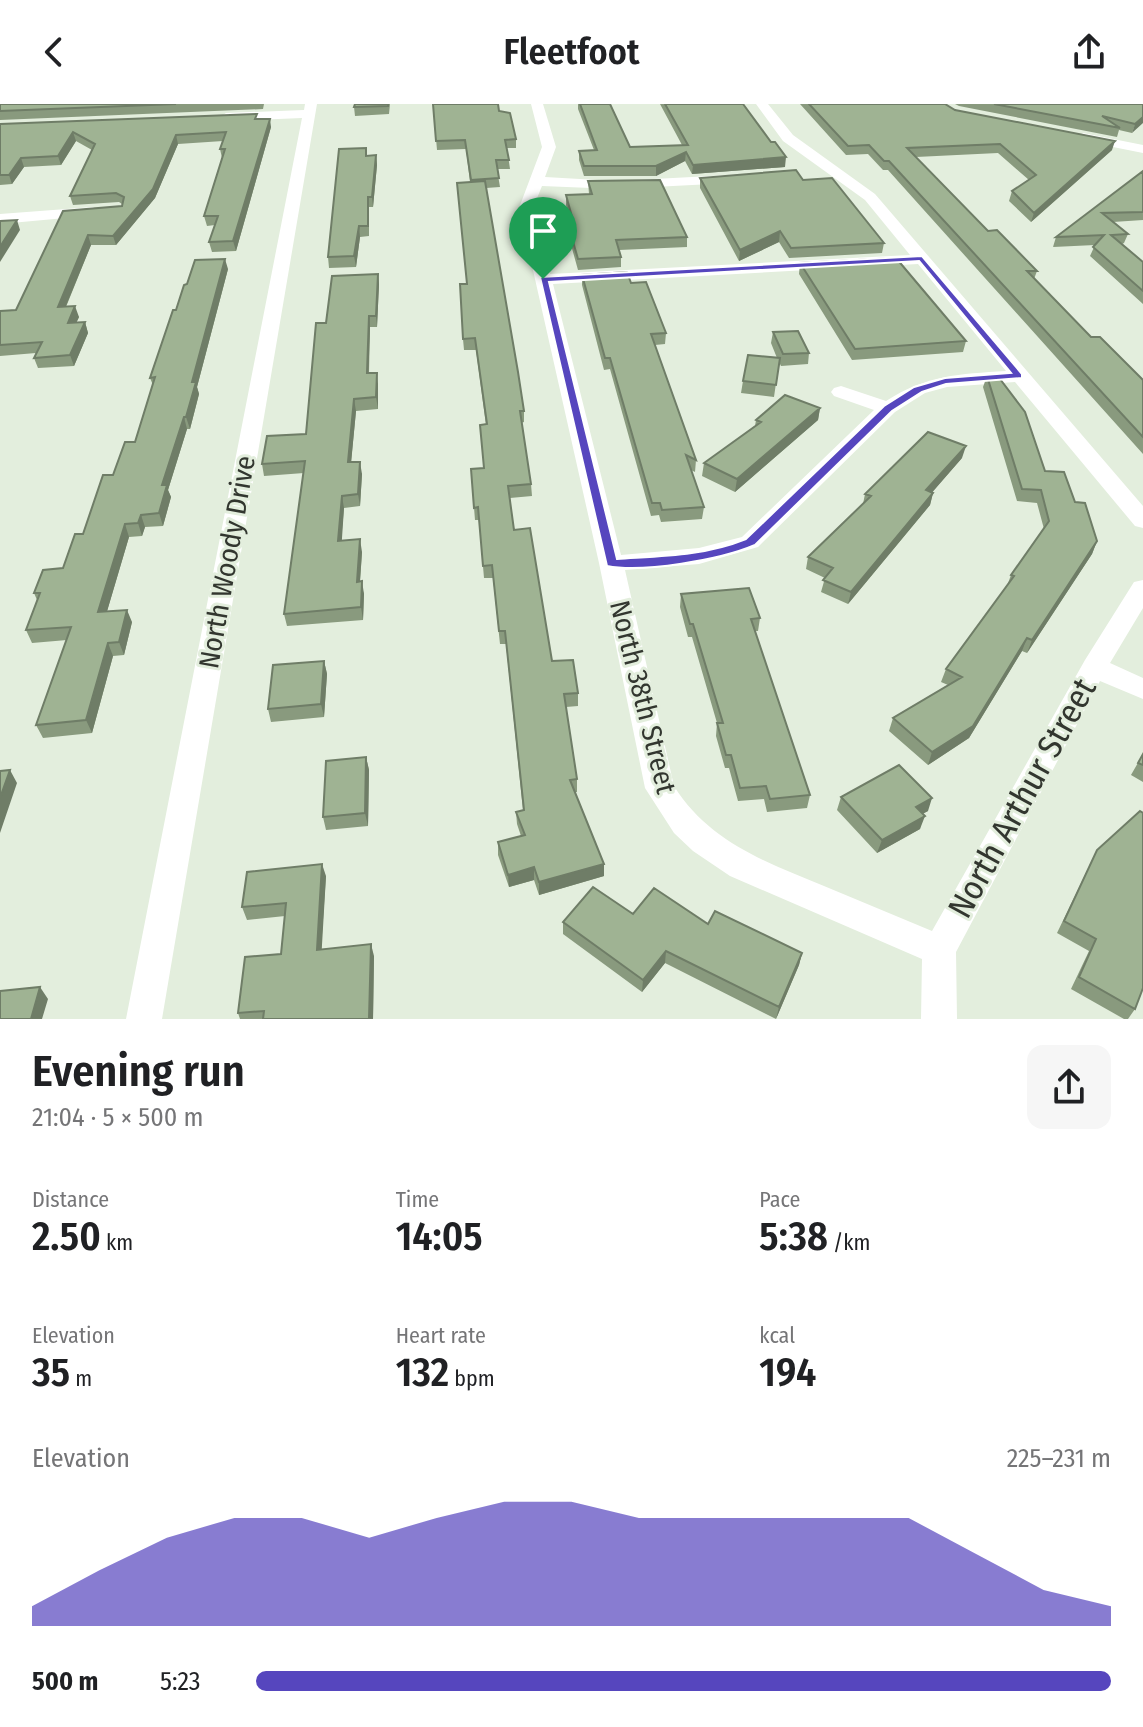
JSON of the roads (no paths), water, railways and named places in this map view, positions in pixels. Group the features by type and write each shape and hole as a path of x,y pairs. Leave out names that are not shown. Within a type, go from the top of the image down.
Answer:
{"street":[{"name":"North 38th Street","path":"537,104 549,147 526,208 611,563 660,788 676,818 712,848 741,866 939,950"},
{"path":"762,104 788,138 824,170 870,197 1143,521"},
{"path":"216,117 310,109"},
{"name":"North Woody Drive","path":"144,1019 310,109"},
{"path":"1072,135 1143,149"},
{"path":"537,181 615,185 749,178"},
{"path":"0,219 105,210"},
{"path":"543,279 922,259"},
{"path":"611,563 692,558 726,552 750,542 888,408 918,389 945,381 1019,376"},
{"path":"841,392 888,408"},
{"name":"North Arthur Street","path":"939,1019 939,950 1094,667 1143,588"},
{"path":"1094,667 1143,689"}]}
